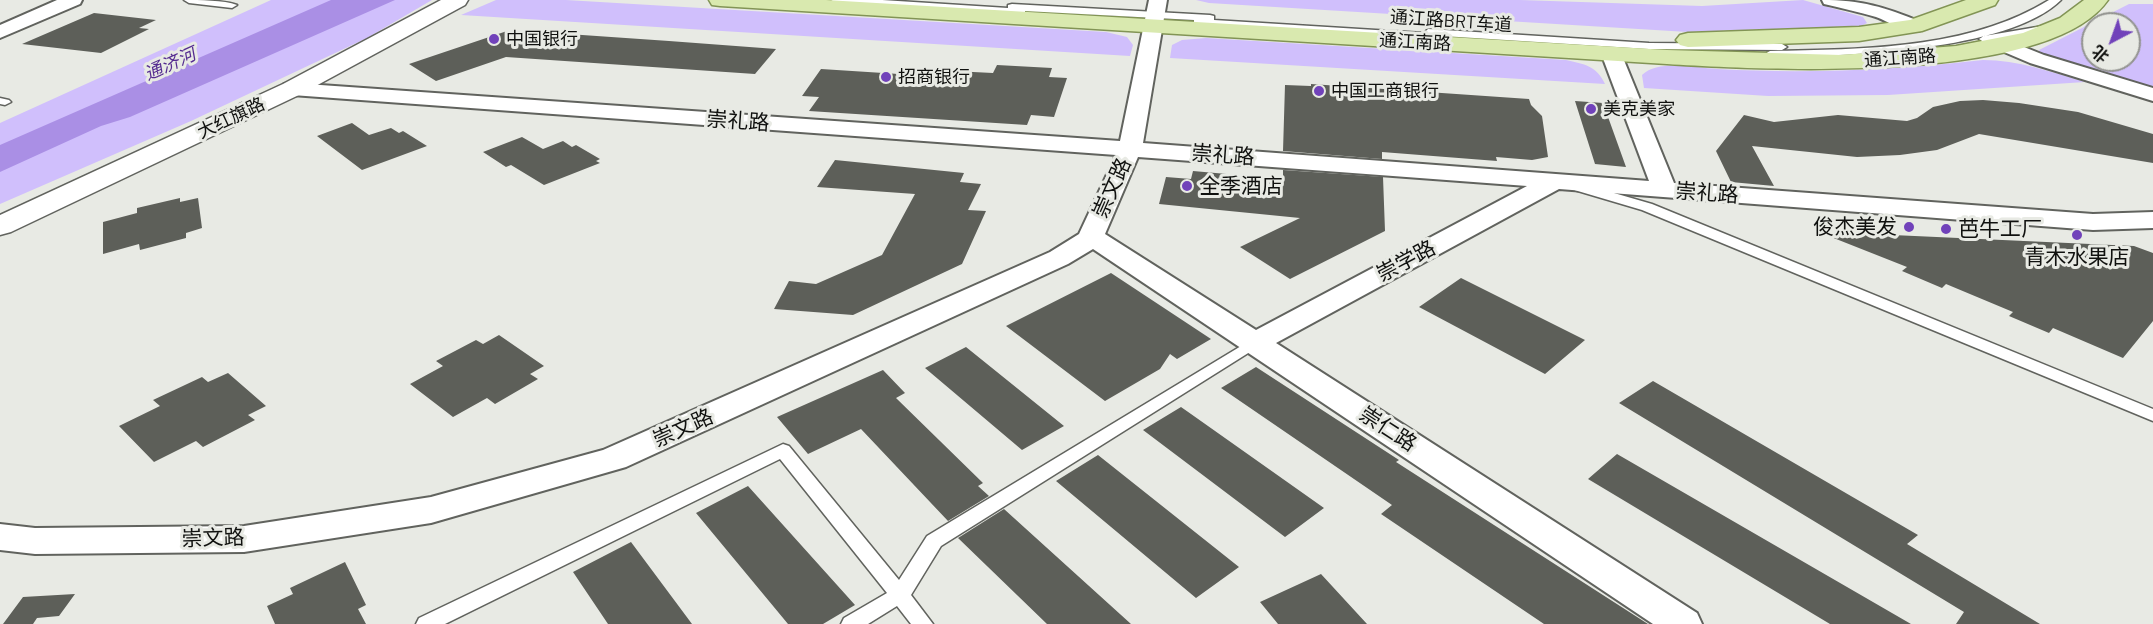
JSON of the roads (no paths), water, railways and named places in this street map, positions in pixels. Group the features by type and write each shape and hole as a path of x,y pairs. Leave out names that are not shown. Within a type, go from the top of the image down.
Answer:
{"main road":[{"name":"通江南路","path":"720,0 1155,15 1686,40 1731,46 1859,34 1914,26 1987,0"},
{"name":"通江南路","path":"1001,0 1667,58 1764,64 1954,54 2004,45 2047,33 2090,8 2097,0"}],"street":[{"path":"0,32 73,0"},
{"name":"大红旗路","path":"0,226 292,89 457,0"},
{"path":"1831,0 1882,13 1914,26"},
{"name":"崇文路","path":"0,537 35,541 244,539 430,510 614,459 1059,258 1087,241 1091,236 1130,148 1155,15"},
{"path":"2004,45 2037,59 2153,95"},
{"path":"1611,53 1664,189"},
{"name":"崇礼路","path":"292,89 1130,148 2093,222 2153,220"},
{"name":"崇学路","path":"1256,342 1557,180"},
{"name":"崇仁路","path":"1091,236 1683,624"}],"lane":[{"path":"189,0 232,5"},
{"name":"通江路BRT车道","path":"836,0 1155,15"},
{"name":"通江路BRT车道","path":"892,0 1728,50 1854,43 1943,33 1989,21 2036,0"},
{"path":"1933,43 1983,32 2019,20 2056,0"},
{"path":"1731,46 1804,53 1989,38 2038,30 2068,21"},
{"path":"1667,58 1731,46 1854,43"},
{"path":"1557,180 1647,207 2153,415"},
{"path":"851,624 901,594 934,541 1256,342"},
{"path":"426,624 783,450 901,594 922,624"}],"place":[{"name":"中国银行","path":"494,39"},
{"name":"招商银行","path":"886,77"},
{"name":"中国工商银行","path":"1319,91"},
{"name":"美克美家","path":"1591,109"},
{"name":"全季酒店","path":"1187,186"},
{"name":"俊杰美发","path":"1909,227"},
{"name":"芭牛工厂","path":"1946,229"},
{"name":"青木水果店","path":"2077,235"}],"water label":[{"name":"通济河","path":"170,64"}]}
